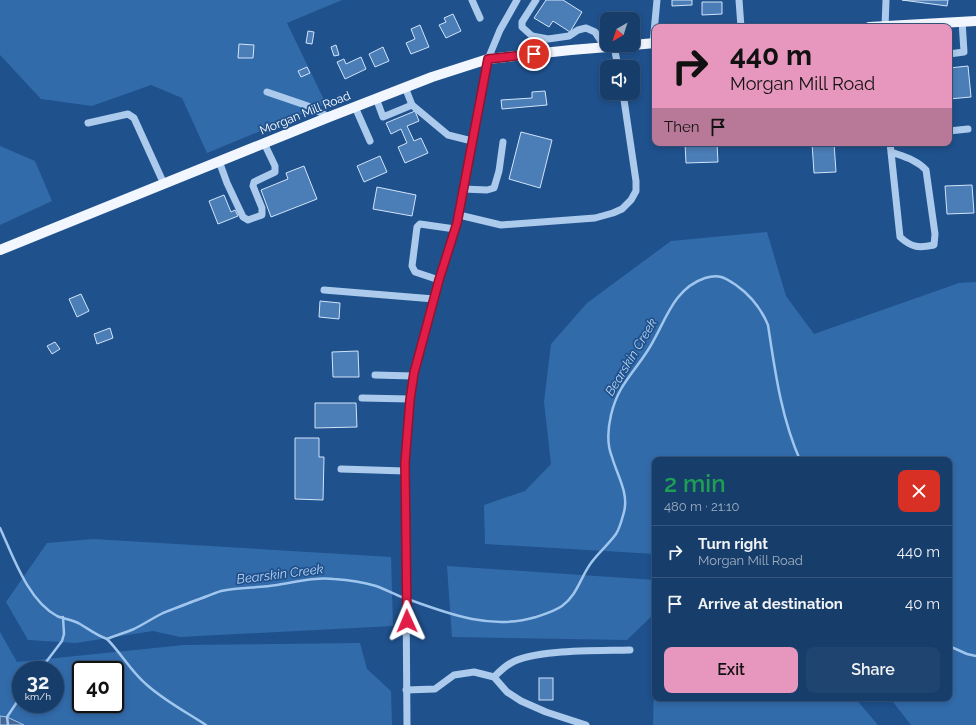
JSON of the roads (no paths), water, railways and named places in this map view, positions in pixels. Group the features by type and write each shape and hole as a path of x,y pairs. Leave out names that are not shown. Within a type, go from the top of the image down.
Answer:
{"main road":[{"path":"915,24 976,20"},
{"name":"Morgan Mill Road","path":"640,44 652,43"},
{"name":"Morgan Mill Road","path":"0,250 330,116 405,87 488,59 600,48"}],"street":[{"path":"472,0 480,18"},
{"path":"407,725 405,471 413,376 439,280 455,229 488,59 500,30 517,0"},
{"path":"536,0 522,22 522,27 532,36 548,39 569,36 578,30 586,28 595,32 600,37"},
{"path":"655,24 657,0"},
{"path":"740,0 740,24"},
{"path":"884,24 886,0"},
{"path":"952,54 964,52 962,21"},
{"path":"532,36 534,54"},
{"path":"405,87 412,105 448,135 472,141"},
{"path":"267,92 308,106 330,116"},
{"path":"376,98 383,116 412,105"},
{"path":"458,215 501,225 595,218 613,213 622,208 631,200 636,191 636,181 623,100"},
{"path":"355,107 370,141"},
{"path":"88,123 128,114 134,118 164,184"},
{"path":"952,130 968,129"},
{"path":"463,190 487,190 494,188 499,171 503,142"},
{"path":"219,162 243,217 248,220 262,215 262,208 253,186 254,182 275,172 275,166 264,143"},
{"path":"890,146 900,237 908,245 922,247 934,245 935,234 926,170 912,159 891,152"},
{"path":"439,280 415,272 412,266 417,227 420,224 455,229"},
{"path":"324,290 434,299"},
{"path":"375,375 413,376"},
{"path":"362,398 410,399"},
{"path":"341,469 405,471"},
{"path":"494,677 510,663 524,657 554,653 630,650"},
{"path":"406,690 435,689 454,675 474,672 494,677 507,692 521,701 546,712 586,725"}],"waterway":[{"name":"Bearskin Creek","path":"0,528 22,577 38,600 57,616 77,623 107,639 134,629 163,613 221,591 320,579 360,582 379,587 435,609 485,621 519,621 546,614 562,606 572,596 591,563 610,542 619,529 621,523 625,505 624,491 610,452 608,436 611,415 618,396 626,380 648,350 670,308 677,299 694,283 714,276 725,278 741,289 755,302 768,325 783,411 799,457"},
{"path":"47,661 62,641 64,634 63,617"},
{"path":"107,639 141,680 168,701 206,725"},
{"name":"Bearskin Creek","path":"952,647 976,656"},
{"path":"8,725 7,717 12,710"}]}
